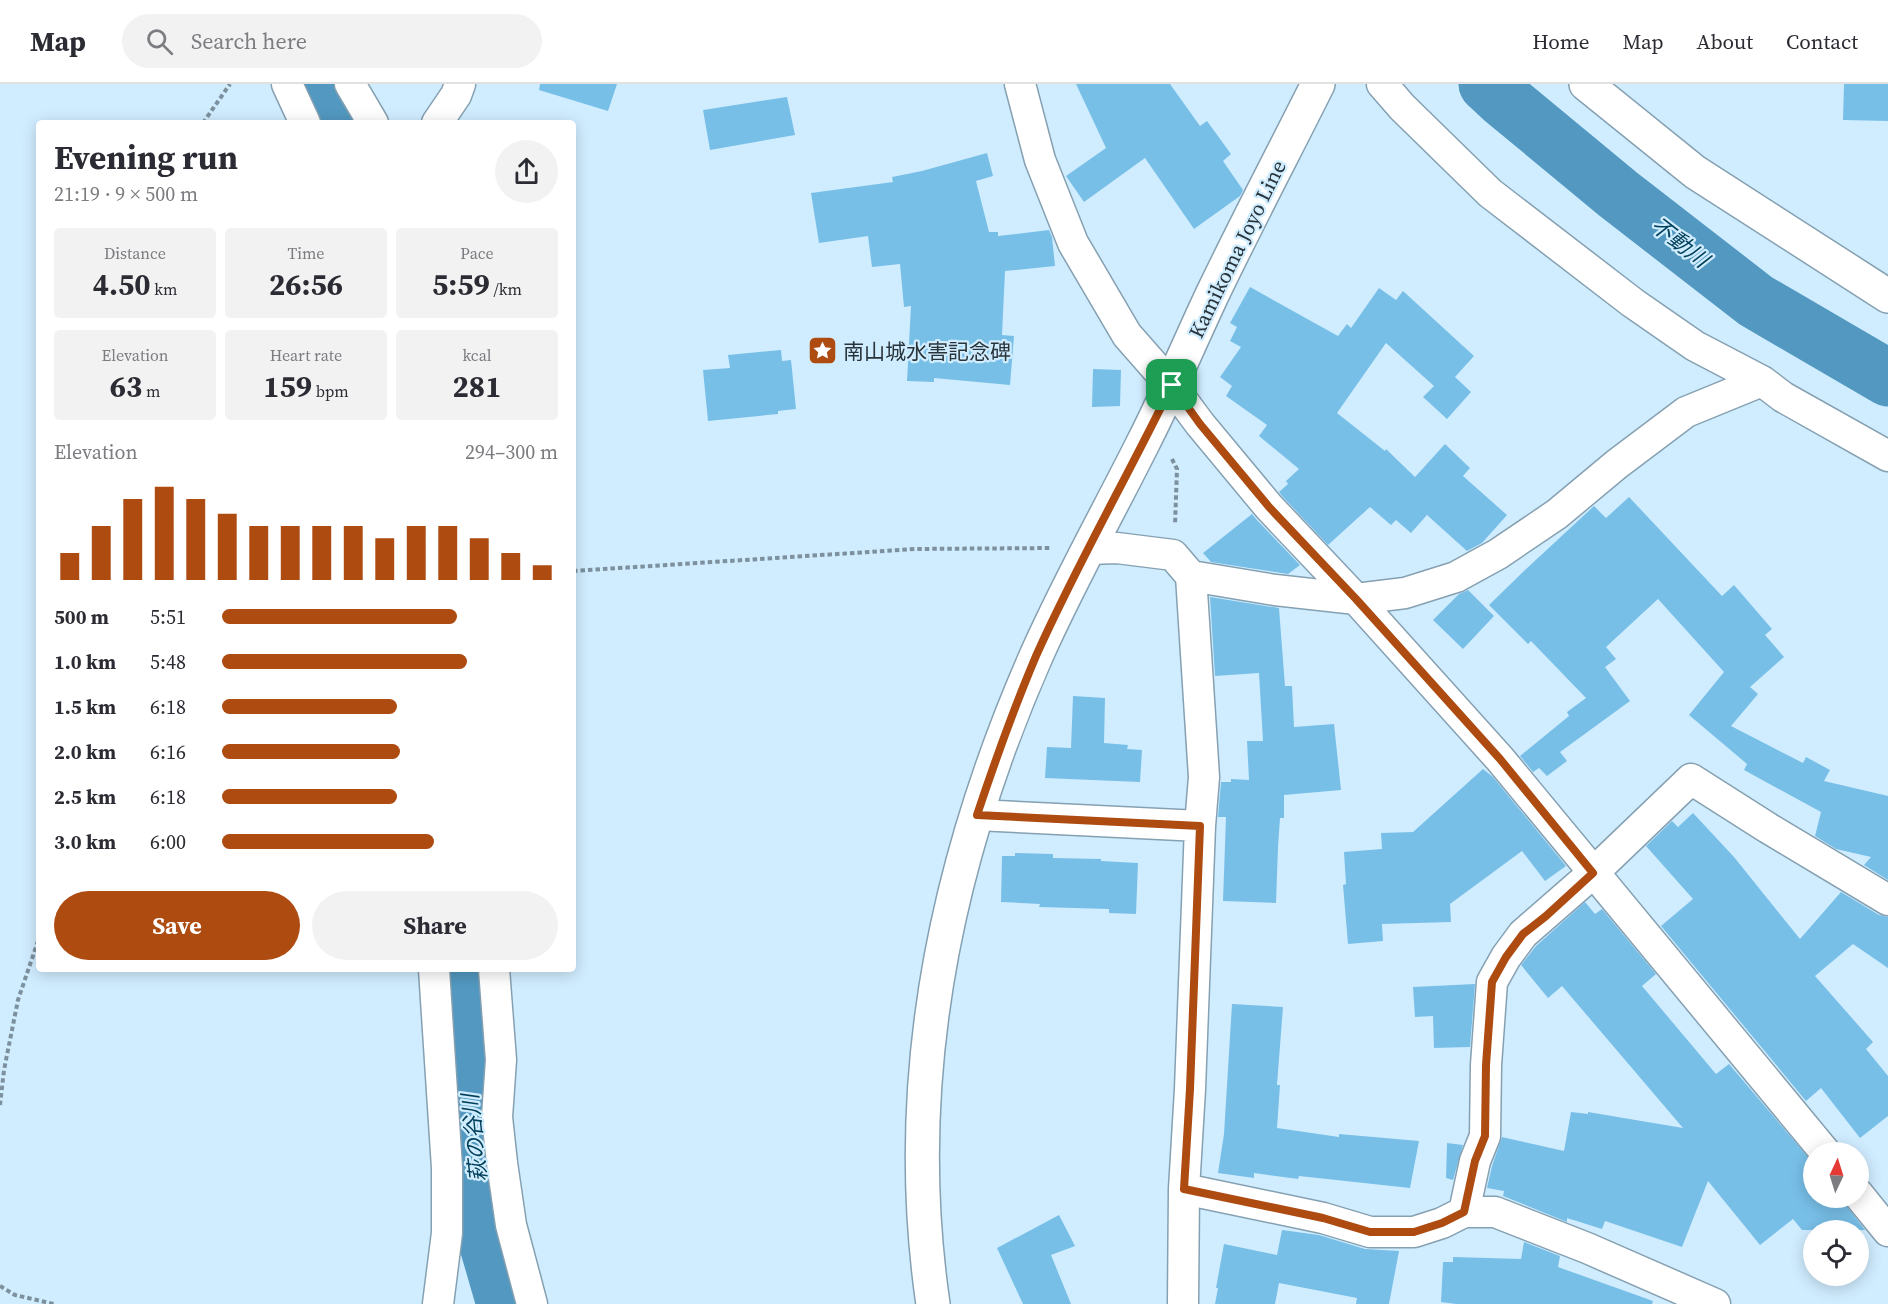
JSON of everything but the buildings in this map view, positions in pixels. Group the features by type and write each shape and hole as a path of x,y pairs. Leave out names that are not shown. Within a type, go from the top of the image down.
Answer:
{"main road":[{"name":"Kamikoma Joyo Line","path":"933,1304 922,1184 923,1098 927,1042 940,955 953,897 977,815 1028,677 1062,601 1144,442 1212,295 1318,84"},
{"path":"1586,84 1695,172 1888,296"}],"street":[{"path":"287,84 304,120"},
{"path":"350,84 371,120"},
{"path":"439,120 460,84"},
{"path":"1020,84 1041,159 1073,243 1127,335 1172,385 1200,424 1269,507 1356,599 1500,759 1817,1142"},
{"path":"1382,84 1402,107 1490,193 1633,303 1695,346 1762,381 1783,397 1888,456"},
{"path":"1089,549 1117,548 1275,590 1356,599 1405,593 1456,577 1498,554 1557,514 1617,464 1686,412 1762,381"},
{"path":"1182,566 1204,777 1184,1189 1183,1304"},
{"path":"1464,1212 1475,1161 1485,1136 1486,1065 1492,982 1506,957 1523,934 1593,873 1691,779 1888,900"},
{"path":"977,815 1200,826"},
{"path":"434,972 447,1168 447,1233 438,1304"},
{"path":"494,972 501,1060 497,1117 502,1163 511,1225 532,1304"},
{"path":"1184,1189 1323,1218 1370,1232 1414,1232 1442,1223 1464,1212 1495,1212 1587,1248 1715,1304"},
{"path":"1869,1208 1888,1231"}],"path":[{"path":"205,120 230,84"},
{"path":"1144,442 1170,454 1177,469 1182,566"},
{"path":"576,571 915,549 1027,547 1089,549"},
{"path":"0,1105 4,1070 18,1000 36,947"},
{"path":"1,1289 15,1295 54,1304"}],"waterway":[{"name":"萩の谷川","path":"320,84 338,120"},
{"name":"不動川","path":"1487,84 1618,194 1756,301 1888,378"},
{"name":"萩の谷川","path":"466,972 470,1118 485,1235 505,1304"}],"place":[{"name":"南山城水害記念碑","path":"822,351"}],"route":[{"path":"1172,385 1200,424 1269,507 1356,599 1500,759 1593,873 1523,934 1506,957 1492,982 1486,1065 1485,1136 1475,1161 1464,1212 1442,1223 1414,1232 1370,1232 1323,1218 1184,1189 1200,826 977,815 1001,745 1037,654 1172,385"}]}
